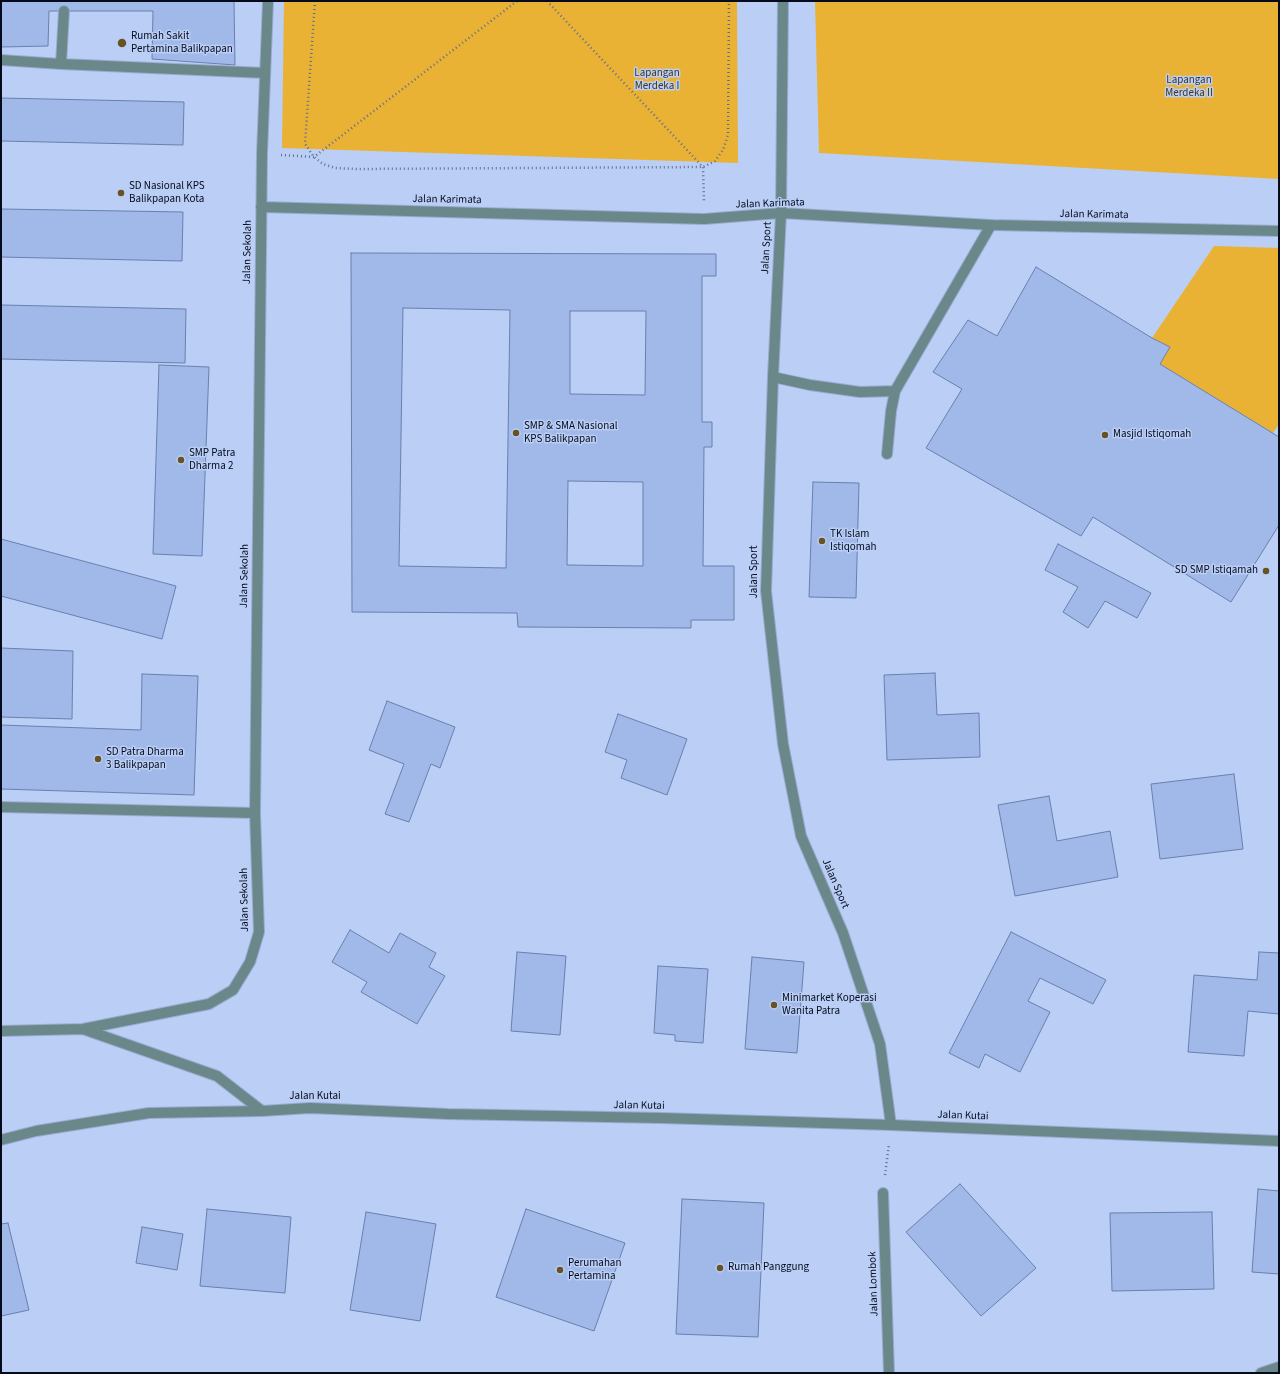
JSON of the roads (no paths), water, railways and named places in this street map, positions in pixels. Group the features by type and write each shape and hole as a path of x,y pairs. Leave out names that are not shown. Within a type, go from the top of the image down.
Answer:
{"street":[{"name":"Jalan Sekolah","path":"83,1029 209,1004 233,990 250,962 259,932 254,813 261,207 268,1"},
{"name":"Jalan Sport","path":"782,1 781,213 773,377 766,591 783,744 802,836 843,933 880,1044 891,1125"},
{"path":"61,64 64,11"},
{"path":"1,60 265,73"},
{"name":"Jalan Karimata","path":"261,207 704,219 781,213 991,225 1279,230"},
{"path":"887,454 891,411 895,391 991,225"},
{"path":"773,377 810,385 860,392 895,391"},
{"path":"1,807 254,813"},
{"path":"1,1031 83,1029 217,1076 262,1111"},
{"name":"Jalan Kutai","path":"1,1140 36,1131 149,1113 262,1111 310,1108 448,1114 661,1118 891,1125 1279,1141"},
{"name":"Jalan Lombok","path":"883,1193 889,1373"},
{"path":"1262,1373 1279,1367"}],"place":[{"name":"Rumah Sakit Pertamina Balikpapan","path":"122,43"},
{"name":"SD Nasional KPS Balikpapan Kota","path":"121,193"},
{"name":"SMP & SMA Nasional KPS Balikpapan","path":"516,433"},
{"name":"Masjid Istiqomah","path":"1105,435"},
{"name":"SMP Patra Dharma 2","path":"181,460"},
{"name":"TK Islam Istiqomah","path":"822,541"},
{"name":"SD SMP Istiqamah","path":"1266,571"},
{"name":"SD Patra Dharma 3 Balikpapan","path":"98,759"},
{"name":"Minimarket Koperasi Wanita Patra","path":"774,1005"},
{"name":"Rumah Panggung","path":"720,1268"},
{"name":"Perumahan Pertamina","path":"560,1270"}],"park label":[{"name":"Lapangan Merdeka I","path":"657,80"},
{"name":"Lapangan Merdeka II","path":"1189,87"}]}
